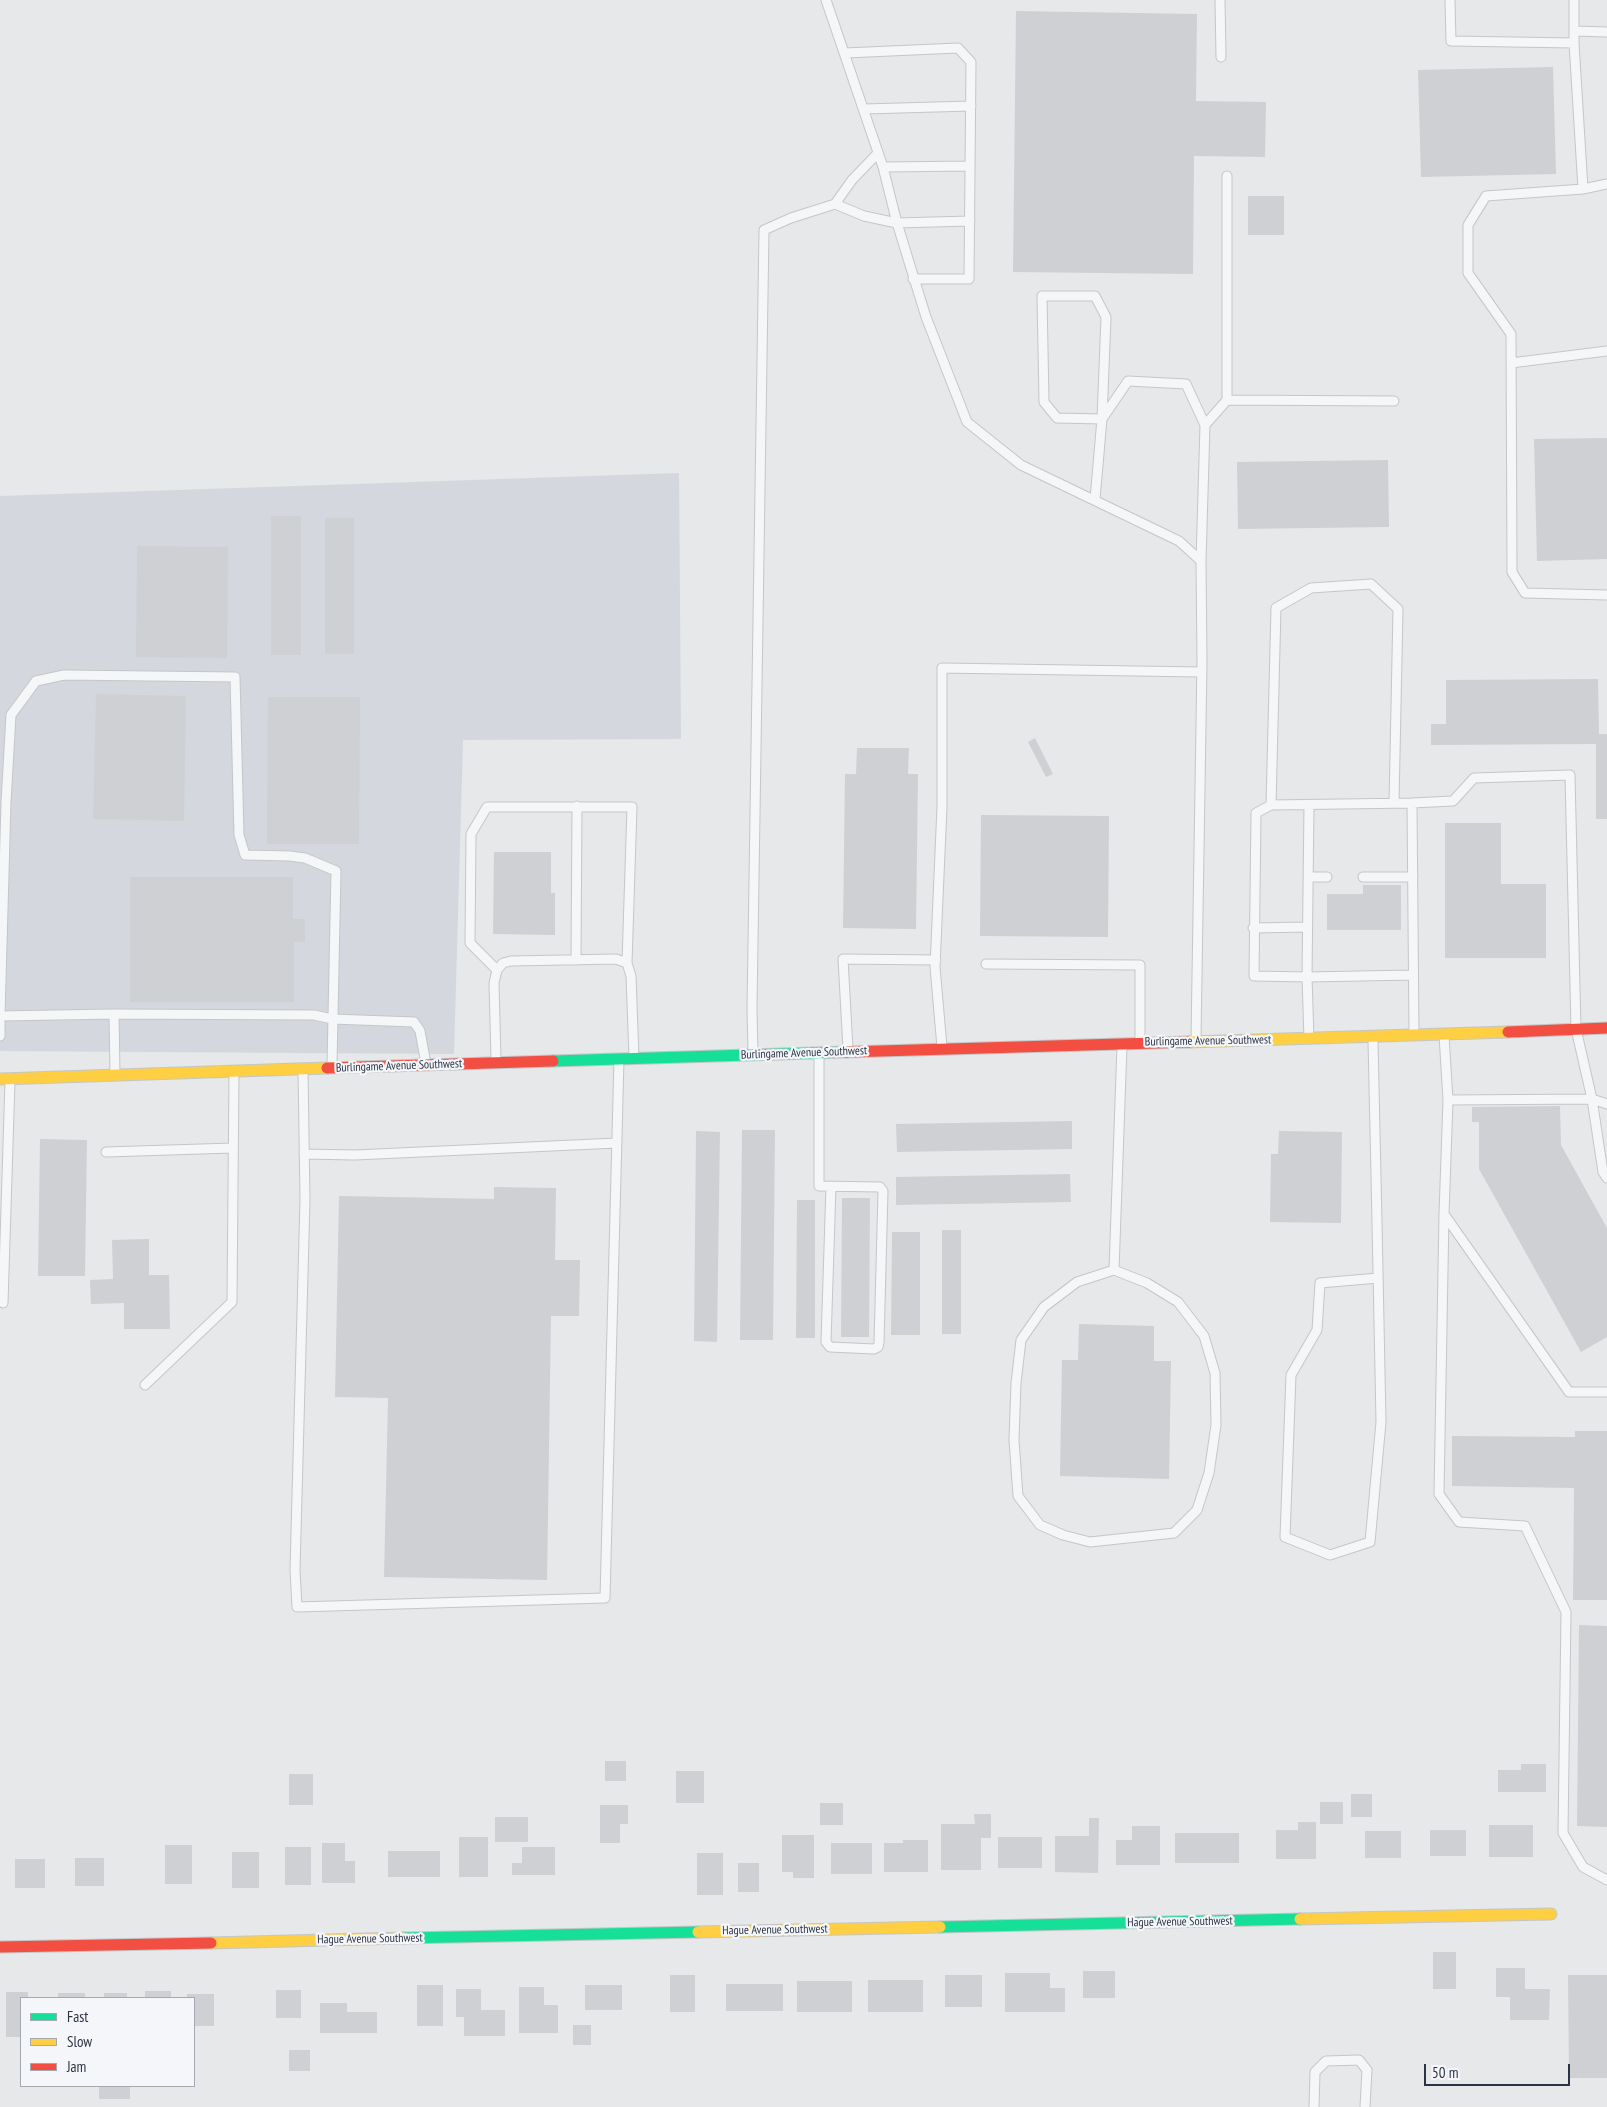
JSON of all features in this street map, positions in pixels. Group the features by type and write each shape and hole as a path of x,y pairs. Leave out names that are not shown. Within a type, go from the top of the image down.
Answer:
{"street":[{"name":"Burlingame Avenue Southwest","path":"5,1079 1123,1043 1414,1036 1607,1028"},
{"name":"Hague Avenue Southwest","path":"0,1947 1550,1914"}],"lane":[{"path":"826,0 883,167 913,279 967,422 1021,465 1095,498 1179,540 1201,561"},
{"path":"1220,0 1221,57"},
{"path":"1450,0 1451,41 1574,43"},
{"path":"1574,0 1574,43 1583,188"},
{"path":"1575,31 1607,32"},
{"path":"845,52 958,48 971,62 969,279 913,279"},
{"path":"864,109 971,106"},
{"path":"753,1055 752,979 764,230 791,218 835,204 856,175 878,152"},
{"path":"883,167 970,166"},
{"path":"1205,425 1227,400 1228,176"},
{"path":"1607,184 1583,188 1486,196 1468,225 1468,273 1511,334 1512,572 1525,593 1607,595"},
{"path":"835,204 864,216 897,223 970,220"},
{"path":"1095,498 1102,419 1106,317 1095,296 1042,296 1044,402 1057,418 1102,419"},
{"path":"1511,363 1607,351"},
{"path":"1102,419 1128,381 1186,384 1205,425 1201,561 1202,672 1196,1042"},
{"path":"1227,400 1394,401"},
{"path":"1271,805 1276,608 1311,588 1371,584 1398,609 1394,804"},
{"path":"942,1049 936,960 942,807 942,668 1202,672"},
{"path":"0,1036 6,802 11,715 36,681 64,675 235,677 238,836 245,855 298,857 336,871 332,1068"},
{"path":"1414,975 1307,978 1254,976 1253,928 1256,813 1271,805 1394,804 1453,801 1474,778 1570,775 1576,1029 1592,1099 1603,1172 1607,1178"},
{"path":"1412,803 1414,1036"},
{"path":"1309,805 1307,927 1309,1039"},
{"path":"576,960 577,806"},
{"path":"497,970 470,943 471,834 487,807 632,807 627,963 631,976 634,1058"},
{"path":"1308,877 1328,877"},
{"path":"1362,877 1413,877"},
{"path":"1253,928 1307,927"},
{"path":"496,1063 494,983 497,970 503,963 511,960 616,959 627,963"},
{"path":"848,1052 843,959 936,960"},
{"path":"986,964 1140,965 1140,1043"},
{"path":"0,1016 114,1014 314,1015 332,1019 414,1022 420,1031 426,1065"},
{"path":"114,1014 116,1075"},
{"path":"1444,1035 1448,1100 1439,1494 1459,1522 1525,1526 1566,1612 1563,1833 1583,1867 1607,1880"},
{"path":"1373,1037 1381,1422 1370,1542 1330,1555 1285,1537 1291,1374 1317,1330 1320,1283 1378,1278"},
{"path":"1114,1270 1123,1043"},
{"path":"819,1053 819,1183 822,1186 831,1186 880,1187 883,1191 879,1342 878,1347 874,1349 830,1347 826,1342 831,1186"},
{"path":"304,1069 304,1154 295,1570 297,1607 605,1598 619,1059"},
{"path":"145,1385 232,1302 234,1072"},
{"path":"4,1303 5,1079"},
{"path":"1448,1100 1592,1099 1607,1104"},
{"path":"304,1154 355,1155 617,1143"},
{"path":"106,1152 233,1148"},
{"path":"1444,1214 1569,1392 1607,1392"},
{"path":"1114,1270 1147,1283 1178,1302 1204,1336 1215,1373 1216,1425 1209,1473 1197,1510 1174,1533 1090,1542 1063,1535 1040,1525 1018,1496 1014,1440 1016,1383 1021,1340 1044,1308 1077,1282 1114,1270"},
{"path":"1314,2107 1316,2072 1326,2061 1359,2060 1367,2070 1366,2107"}],"shaded area":[{"path":"679,473 681,739 463,740 454,1054 0,1051 0,496"}],"building":[{"path":"1016,11 1197,14 1196,101 1266,102 1265,157 1194,156 1193,274 1013,272"},
{"path":"1553,67 1556,174 1421,177 1418,70"},
{"path":"1248,196 1284,196 1284,235 1248,235"},
{"path":"1607,438 1607,559 1537,561 1534,439"},
{"path":"1388,460 1389,527 1238,529 1237,462"},
{"path":"271,516 301,516 301,655 271,655"},
{"path":"325,518 354,518 354,654 325,654"},
{"path":"137,546 228,547 227,658 136,657"},
{"path":"1598,679 1599,734 1607,734 1607,819 1596,819 1596,744 1431,745 1431,724 1446,724 1446,680"},
{"path":"96,694 186,696 184,821 93,819"},
{"path":"268,697 360,697 359,844 267,844"},
{"path":"1035,738 1053,774 1046,777 1028,742"},
{"path":"857,748 909,748 908,774 918,774 916,929 843,928 845,774 856,774"},
{"path":"981,815 1109,816 1108,937 980,936"},
{"path":"1445,823 1501,823 1501,884 1546,884 1546,958 1445,958"},
{"path":"494,852 551,852 551,893 555,893 555,935 493,934"},
{"path":"130,877 293,877 293,919 305,919 305,942 294,942 294,1002 130,1002"},
{"path":"1363,885 1401,885 1401,930 1327,930 1327,894 1363,894"},
{"path":"1560,1106 1561,1145 1607,1228 1607,1337 1581,1352 1479,1169 1479,1122 1472,1122 1472,1107"},
{"path":"1072,1121 1072,1149 897,1152 896,1124"},
{"path":"742,1130 775,1130 773,1340 740,1340"},
{"path":"696,1131 720,1132 717,1342 694,1341"},
{"path":"1279,1131 1342,1132 1341,1223 1270,1222 1271,1154 1278,1154"},
{"path":"40,1139 87,1140 85,1276 38,1276"},
{"path":"1070,1174 1071,1202 896,1205 896,1177"},
{"path":"494,1187 556,1188 555,1260 580,1260 579,1316 551,1316 547,1580 384,1577 388,1398 335,1397 339,1196 494,1199"},
{"path":"842,1198 870,1198 869,1337 841,1337"},
{"path":"797,1200 815,1200 815,1338 796,1338"},
{"path":"942,1230 961,1230 961,1334 942,1334"},
{"path":"892,1232 920,1232 920,1335 891,1335"},
{"path":"149,1239 149,1275 169,1275 170,1329 124,1329 124,1303 91,1304 90,1280 113,1279 112,1240"},
{"path":"1079,1324 1154,1326 1154,1361 1171,1361 1169,1479 1060,1476 1062,1360 1078,1360"},
{"path":"1575,1431 1607,1431 1607,1600 1573,1600 1574,1488 1452,1486 1452,1436 1575,1437"},
{"path":"1579,1625 1607,1626 1607,1827 1577,1826"},
{"path":"605,1761 626,1761 626,1781 605,1781"},
{"path":"1521,1764 1546,1764 1546,1792 1498,1792 1498,1770 1521,1770"},
{"path":"676,1771 704,1771 704,1803 676,1803"},
{"path":"289,1774 313,1774 313,1805 289,1805"},
{"path":"1351,1794 1372,1794 1372,1817 1351,1817"},
{"path":"1320,1802 1343,1802 1343,1824 1320,1824"},
{"path":"820,1803 843,1803 843,1825 820,1825"},
{"path":"600,1805 628,1805 628,1824 620,1824 620,1843 600,1843"},
{"path":"974,1814 991,1814 991,1838 981,1838 981,1870 941,1870 941,1824 975,1824"},
{"path":"495,1817 528,1817 528,1842 495,1842"},
{"path":"1089,1818 1099,1818 1098,1873 1055,1872 1055,1836 1089,1836"},
{"path":"1298,1822 1316,1822 1316,1859 1276,1859 1276,1830 1298,1830"},
{"path":"1489,1825 1533,1825 1533,1857 1489,1857"},
{"path":"1132,1826 1160,1826 1160,1865 1116,1865 1116,1840 1132,1840"},
{"path":"1430,1830 1466,1830 1466,1856 1430,1856"},
{"path":"1365,1831 1401,1831 1401,1858 1365,1858"},
{"path":"1175,1833 1239,1833 1239,1863 1175,1863"},
{"path":"782,1835 814,1835 814,1878 793,1878 793,1872 782,1872"},
{"path":"459,1837 488,1837 488,1877 459,1877"},
{"path":"998,1837 1042,1837 1042,1868 998,1868"},
{"path":"903,1840 928,1840 928,1872 884,1872 884,1843 903,1843"},
{"path":"322,1843 345,1843 345,1861 355,1861 355,1883 322,1883"},
{"path":"831,1843 872,1843 872,1874 831,1874"},
{"path":"165,1845 192,1845 192,1884 165,1884"},
{"path":"285,1847 311,1847 311,1885 285,1885"},
{"path":"522,1847 555,1847 555,1875 512,1875 512,1863 522,1863"},
{"path":"388,1851 440,1851 440,1877 388,1877"},
{"path":"232,1852 259,1852 259,1888 232,1888"},
{"path":"697,1853 723,1853 723,1895 697,1895"},
{"path":"75,1858 104,1858 104,1886 75,1886"},
{"path":"15,1859 45,1859 45,1888 15,1888"},
{"path":"738,1863 759,1863 759,1892 738,1892"},
{"path":"1433,1952 1456,1952 1456,1989 1433,1989"},
{"path":"1496,1968 1525,1968 1525,1989 1550,1989 1549,2020 1510,2020 1510,1997 1496,1997"},
{"path":"1083,1971 1115,1971 1115,1998 1083,1998"},
{"path":"1005,1973 1050,1973 1050,1988 1065,1988 1065,2012 1005,2012"},
{"path":"670,1975 695,1975 695,2012 670,2012"},
{"path":"945,1975 982,1975 982,2007 945,2007"},
{"path":"1568,1975 1607,1975 1607,2078 1569,2078"},
{"path":"868,1980 923,1980 923,2012 868,2012"},
{"path":"797,1981 852,1981 852,2012 797,2012"},
{"path":"726,1984 783,1984 783,2011 726,2011"},
{"path":"417,1985 443,1985 443,2026 417,2026"},
{"path":"585,1985 622,1985 622,2010 585,2010"},
{"path":"519,1987 544,1987 544,2005 558,2005 558,2033 519,2033"},
{"path":"456,1989 481,1989 481,2010 505,2010 505,2036 464,2036 464,2017 456,2017"},
{"path":"276,1990 301,1990 301,2018 276,2018"},
{"path":"145,1991 171,1991 171,1997 145,1997"},
{"path":"6,1992 28,1992 28,1997 20,1997 20,2037 6,2037"},
{"path":"58,1993 85,1993 85,1997 58,1997"},
{"path":"104,1993 127,1993 127,1997 104,1997"},
{"path":"187,1994 214,1994 214,2026 195,2026 195,1997 187,1997"},
{"path":"320,2003 347,2003 347,2012 377,2012 377,2033 320,2033"},
{"path":"573,2025 591,2025 591,2045 573,2045"},
{"path":"289,2050 310,2050 310,2071 289,2071"},
{"path":"99,2087 130,2087 130,2099 99,2099"}],"traffic: fast":[{"path":"553,1061 846,1052"},
{"path":"940,1927 1300,1919"},
{"path":"404,1938 698,1932"}],"traffic: slow":[{"path":"1189,1042 1508,1032"},
{"path":"0,1079 327,1068"},
{"path":"1300,1919 1551,1914"},
{"path":"698,1932 940,1927"},
{"path":"211,1943 404,1938"}],"traffic: jam":[{"path":"1508,1032 1607,1028"},
{"path":"846,1052 1189,1042"},
{"path":"327,1068 553,1061"},
{"path":"0,1947 211,1943"}]}
